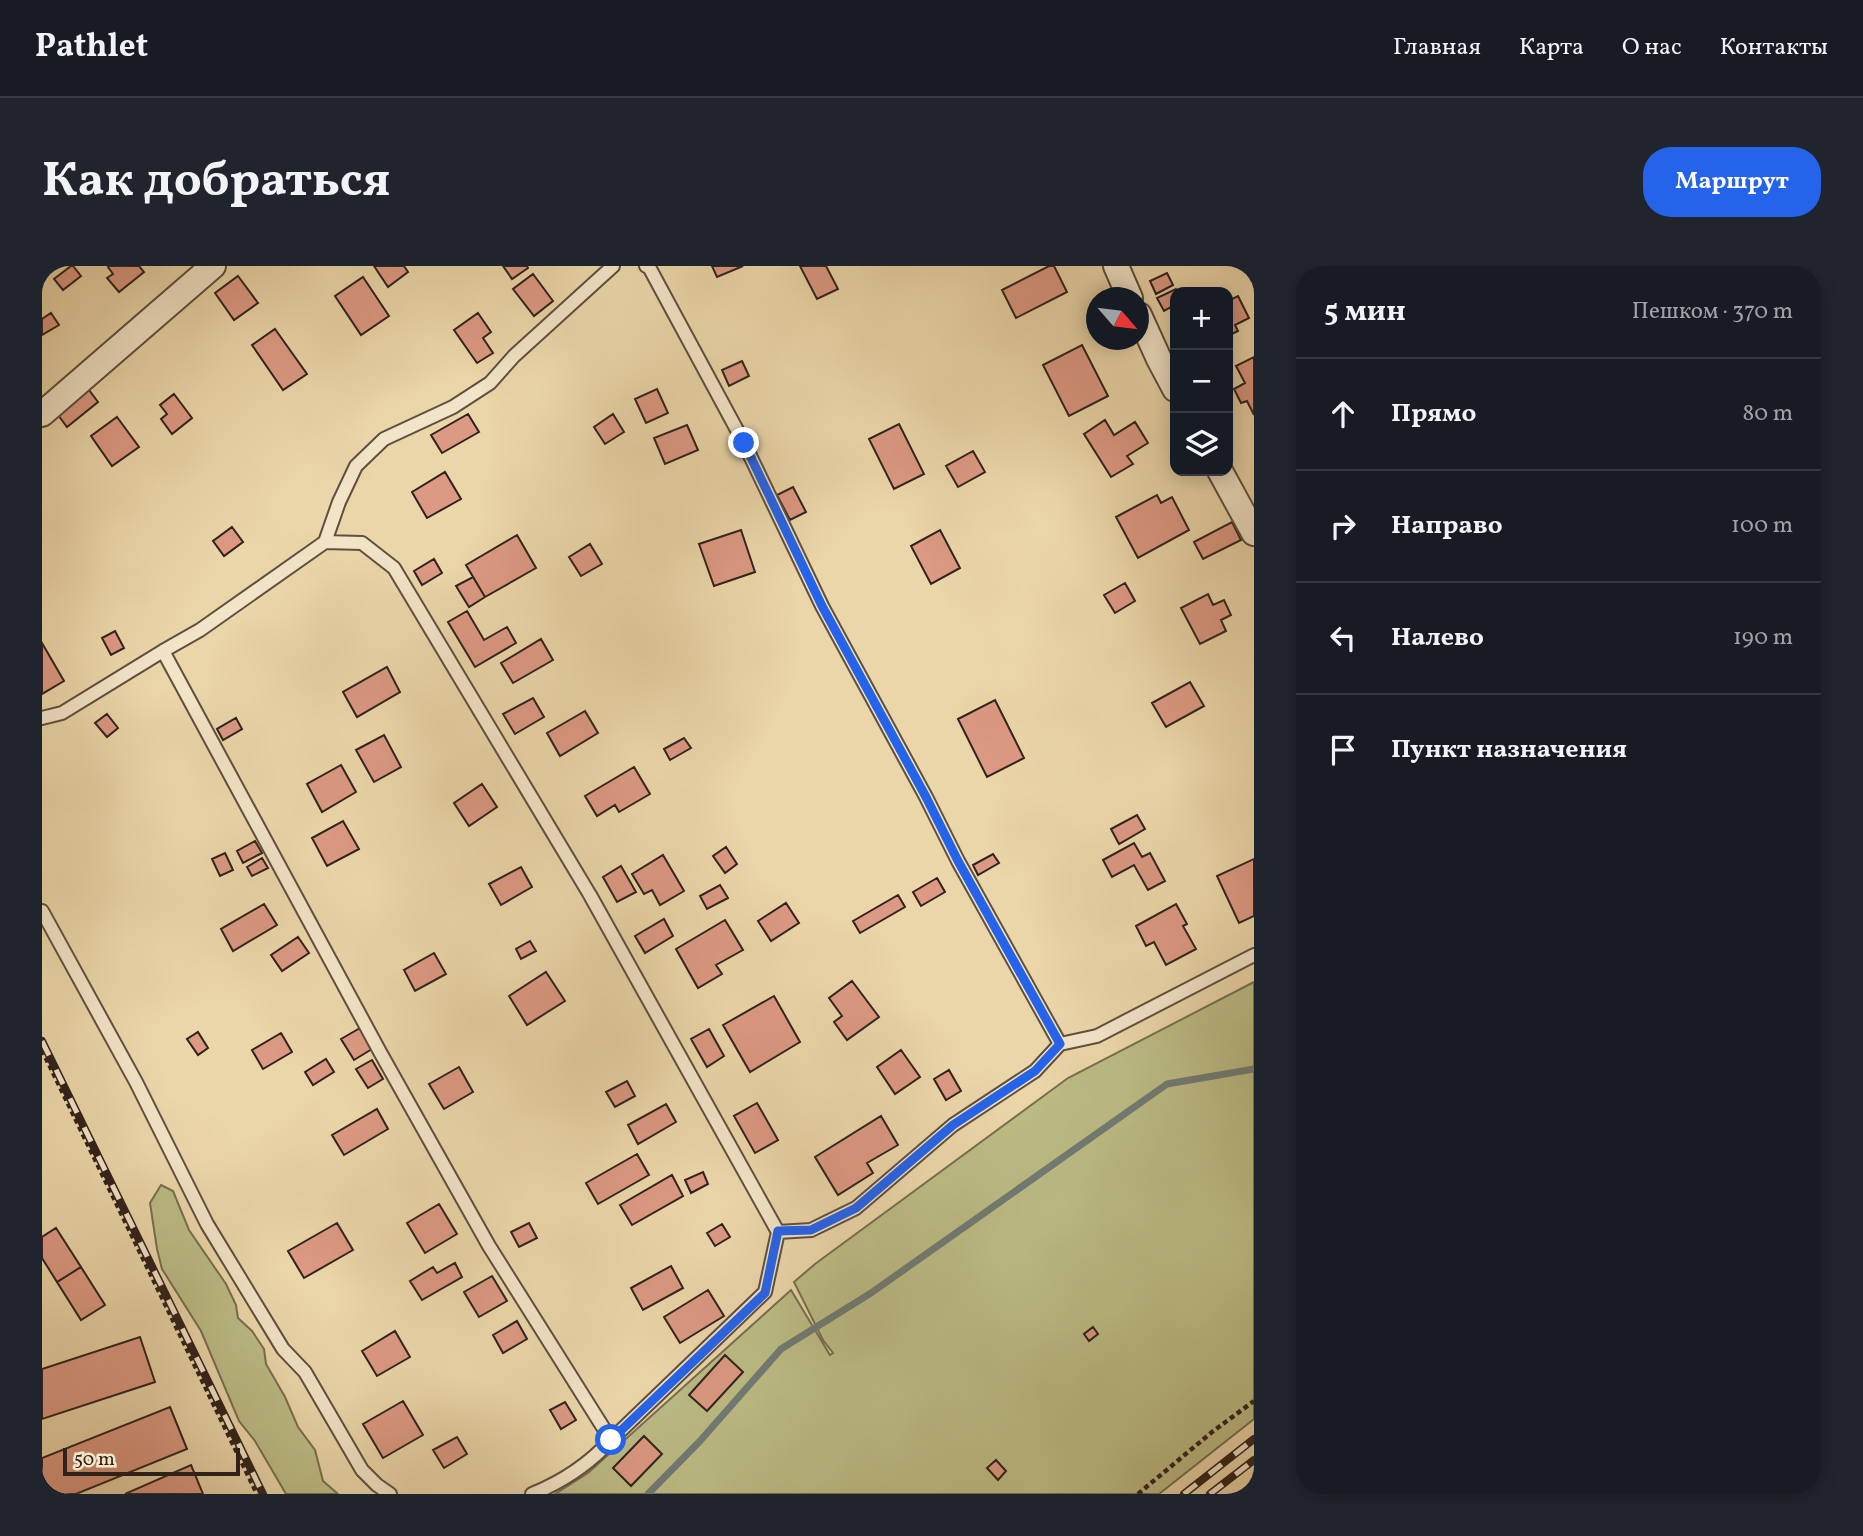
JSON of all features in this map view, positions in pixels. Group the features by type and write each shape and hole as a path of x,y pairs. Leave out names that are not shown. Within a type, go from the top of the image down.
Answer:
{"street":[{"path":"1116,266 1125,287"},
{"path":"42,414 208,268"},
{"path":"1149,337 1170,380"},
{"path":"1223,476 1254,533"}],"lane":[{"path":"42,718 62,713 200,630 325,542 339,502 356,466 384,439 453,407 490,383 514,356 613,266"},
{"path":"646,266 649,267 744,443 822,606 958,861 1060,1044"},
{"path":"325,542 362,543 394,568 590,895 778,1231 765,1293 597,1455 577,1471 532,1494"},
{"path":"163,651 489,1246 611,1440"},
{"path":"42,911 136,1082 206,1224 283,1349 305,1372 362,1470 390,1494"},
{"path":"778,1231 811,1230 856,1208 953,1125 1035,1071 1060,1044 1097,1036 1254,955"}],"path":[{"path":"42,1050 257,1494"},
{"path":"1138,1494 1254,1401"}],"green space":[{"path":"1254,982 1254,1419 1159,1494 555,1494 588,1473 791,1290 830,1355 833,1353 823,1340 794,1282 1068,1078"},
{"path":"161,1185 173,1191 189,1230 226,1284 236,1305 238,1318 252,1331 264,1349 266,1364 298,1427 315,1450 323,1481 338,1494 286,1494 255,1441 239,1421 201,1331 162,1269 150,1203"}],"building":[{"path":"71,266 81,276 63,290 54,279"},
{"path":"109,266 139,266 144,272 119,292 107,278 113,274"},
{"path":"374,266 404,266 408,272 388,287"},
{"path":"503,266 527,266 528,268 512,279"},
{"path":"712,266 743,266 717,277"},
{"path":"800,266 826,266 838,289 817,299"},
{"path":"1054,266 1067,292 1016,318 1002,290"},
{"path":"1167,273 1173,285 1156,294 1150,281"},
{"path":"533,274 553,301 534,316 513,289"},
{"path":"238,276 258,303 234,320 215,293"},
{"path":"363,277 389,316 361,335 335,296"},
{"path":"1170,292 1170,308 1164,311 1157,298"},
{"path":"1238,296 1249,318 1235,325 1238,331 1233,334 1233,298"},
{"path":"51,313 59,325 42,335 42,319"},
{"path":"478,313 491,332 483,338 493,353 477,363 454,330"},
{"path":"275,329 307,374 283,390 252,345"},
{"path":"1082,345 1108,396 1069,416 1043,365"},
{"path":"1254,357 1254,415 1247,401 1241,403 1234,389 1245,383 1236,366"},
{"path":"742,361 749,376 729,386 722,370"},
{"path":"657,389 668,413 646,423 635,399"},
{"path":"89,390 98,402 67,427 58,415"},
{"path":"174,394 192,418 172,434 161,419 167,414 160,405"},
{"path":"468,414 479,432 442,453 431,435"},
{"path":"613,414 624,432 605,444 594,427"},
{"path":"117,417 139,447 112,466 91,436"},
{"path":"1105,420 1114,435 1135,422 1148,443 1127,456 1133,464 1111,477 1084,434"},
{"path":"899,424 924,474 894,489 869,439"},
{"path":"687,425 698,450 665,464 654,438"},
{"path":"973,451 985,472 958,487 946,466"},
{"path":"445,472 461,499 427,518 412,492"},
{"path":"793,487 806,512 790,520 777,495"},
{"path":"1157,495 1161,503 1172,497 1189,530 1138,558 1116,517"},
{"path":"1232,522 1241,540 1203,559 1194,542"},
{"path":"232,527 243,542 224,556 213,541"},
{"path":"741,530 755,572 714,586 699,544"},
{"path":"940,530 960,568 931,584 911,546"},
{"path":"517,535 536,568 485,597 466,565"},
{"path":"590,544 602,564 581,576 569,557"},
{"path":"434,559 442,573 422,585 414,571"},
{"path":"473,577 485,597 469,607 456,586"},
{"path":"1125,583 1135,601 1115,613 1104,595"},
{"path":"1208,594 1213,605 1224,600 1231,615 1221,620 1226,631 1200,644 1181,608"},
{"path":"467,611 484,640 507,627 516,643 475,667 448,622"},
{"path":"115,631 124,648 111,655 102,638"},
{"path":"541,639 553,660 513,683 501,663"},
{"path":"42,643 64,681 42,694"},
{"path":"387,667 400,692 357,717 343,692"},
{"path":"1190,682 1204,706 1166,727 1152,703"},
{"path":"533,698 544,717 515,734 503,714"},
{"path":"995,700 1024,758 987,777 958,719"},
{"path":"585,711 598,733 560,756 547,733"},
{"path":"107,714 118,728 107,737 95,723"},
{"path":"236,718 242,729 223,740 217,729"},
{"path":"384,735 401,767 374,782 356,750"},
{"path":"684,738 691,748 670,760 664,749"},
{"path":"341,765 356,792 322,812 307,784"},
{"path":"634,767 650,794 619,812 615,805 597,816 585,796"},
{"path":"482,784 497,807 469,826 454,803"},
{"path":"1137,815 1145,829 1119,844 1111,829"},
{"path":"343,821 359,849 327,866 312,838"},
{"path":"255,841 262,853 243,863 237,851"},
{"path":"1134,843 1142,857 1150,853 1165,881 1148,890 1134,865 1112,877 1103,860"},
{"path":"726,847 737,864 725,873 713,856"},
{"path":"225,853 233,870 220,876 212,859"},
{"path":"993,854 999,863 978,875 973,865"},
{"path":"663,855 684,891 660,905 652,890 644,894 632,874"},
{"path":"262,858 268,868 252,876 247,867"},
{"path":"1254,859 1254,916 1239,923 1217,876"},
{"path":"621,866 636,892 617,902 603,877"},
{"path":"521,867 532,887 501,905 489,884"},
{"path":"937,878 945,892 921,906 913,892"},
{"path":"720,885 728,898 707,909 700,896"},
{"path":"898,895 905,907 860,933 853,921"},
{"path":"786,903 799,923 771,941 758,921"},
{"path":"264,904 277,925 233,951 221,929"},
{"path":"1176,904 1187,924 1183,926 1196,949 1166,965 1154,942 1146,946 1136,926"},
{"path":"664,919 673,936 645,953 635,936"},
{"path":"725,920 743,950 716,965 722,974 698,988 676,949"},
{"path":"298,937 309,953 282,971 271,955"},
{"path":"530,941 536,951 521,959 516,949"},
{"path":"434,953 446,974 415,991 404,970"},
{"path":"546,972 565,1001 527,1025 509,996"},
{"path":"852,981 879,1017 847,1040 834,1022 842,1016 829,998"},
{"path":"774,996 800,1042 750,1072 723,1025"},
{"path":"360,1028 372,1049 354,1060 341,1039"},
{"path":"709,1029 724,1056 707,1067 691,1039"},
{"path":"198,1032 208,1048 198,1055 187,1039"},
{"path":"281,1033 292,1052 263,1069 252,1050"},
{"path":"901,1050 920,1077 895,1094 877,1067"},
{"path":"326,1059 334,1072 313,1085 305,1072"},
{"path":"372,1060 383,1079 368,1088 356,1069"},
{"path":"459,1067 473,1092 444,1109 429,1084"},
{"path":"949,1070 961,1091 946,1100 934,1079"},
{"path":"627,1081 635,1096 615,1107 606,1092"},
{"path":"757,1103 778,1140 755,1153 734,1116"},
{"path":"666,1104 676,1122 638,1144 628,1125"},
{"path":"377,1109 388,1129 344,1155 332,1135"},
{"path":"881,1116 898,1145 867,1163 873,1173 838,1195 815,1157"},
{"path":"637,1154 649,1175 598,1204 586,1183"},
{"path":"703,1172 708,1184 691,1193 685,1180"},
{"path":"672,1175 683,1196 632,1225 620,1205"},
{"path":"439,1204 457,1234 425,1253 407,1223"},
{"path":"337,1223 353,1250 304,1278 288,1251"},
{"path":"529,1223 537,1238 519,1247 511,1232"},
{"path":"722,1224 730,1237 715,1246 707,1233"},
{"path":"56,1228 81,1267 57,1282 42,1258 42,1237"},
{"path":"455,1263 462,1277 422,1300 410,1281 433,1267 437,1273"},
{"path":"671,1266 683,1288 643,1310 631,1288"},
{"path":"81,1267 105,1305 81,1320 57,1282"},
{"path":"492,1276 507,1301 479,1317 464,1292"},
{"path":"708,1290 724,1316 680,1343 664,1317"},
{"path":"517,1321 527,1339 503,1353 493,1335"},
{"path":"1093,1327 1098,1334 1089,1341 1084,1334"},
{"path":"395,1331 410,1357 377,1376 362,1351"},
{"path":"140,1337 155,1382 42,1419 42,1369"},
{"path":"725,1355 743,1372 707,1411 689,1395"},
{"path":"403,1401 423,1435 383,1458 363,1424"},
{"path":"565,1402 576,1420 561,1429 550,1410"},
{"path":"170,1407 187,1449 76,1494 42,1494 42,1458"},
{"path":"644,1436 662,1454 631,1486 613,1468"},
{"path":"457,1437 467,1454 444,1468 433,1450"},
{"path":"996,1460 1006,1471 998,1480 987,1468"},
{"path":"191,1465 203,1494 125,1494"}],"waterway":[{"path":"648,1494 700,1441 781,1349 871,1293 1167,1084 1254,1069"}],"railway":[{"path":"42,1041 263,1494"},
{"path":"1184,1494 1254,1439"},
{"path":"1210,1494 1254,1460"}],"route":[{"path":"611,1440 765,1293 778,1231 811,1230 856,1208 953,1125 1035,1071 1060,1044 958,861 822,606 744,443"}]}
